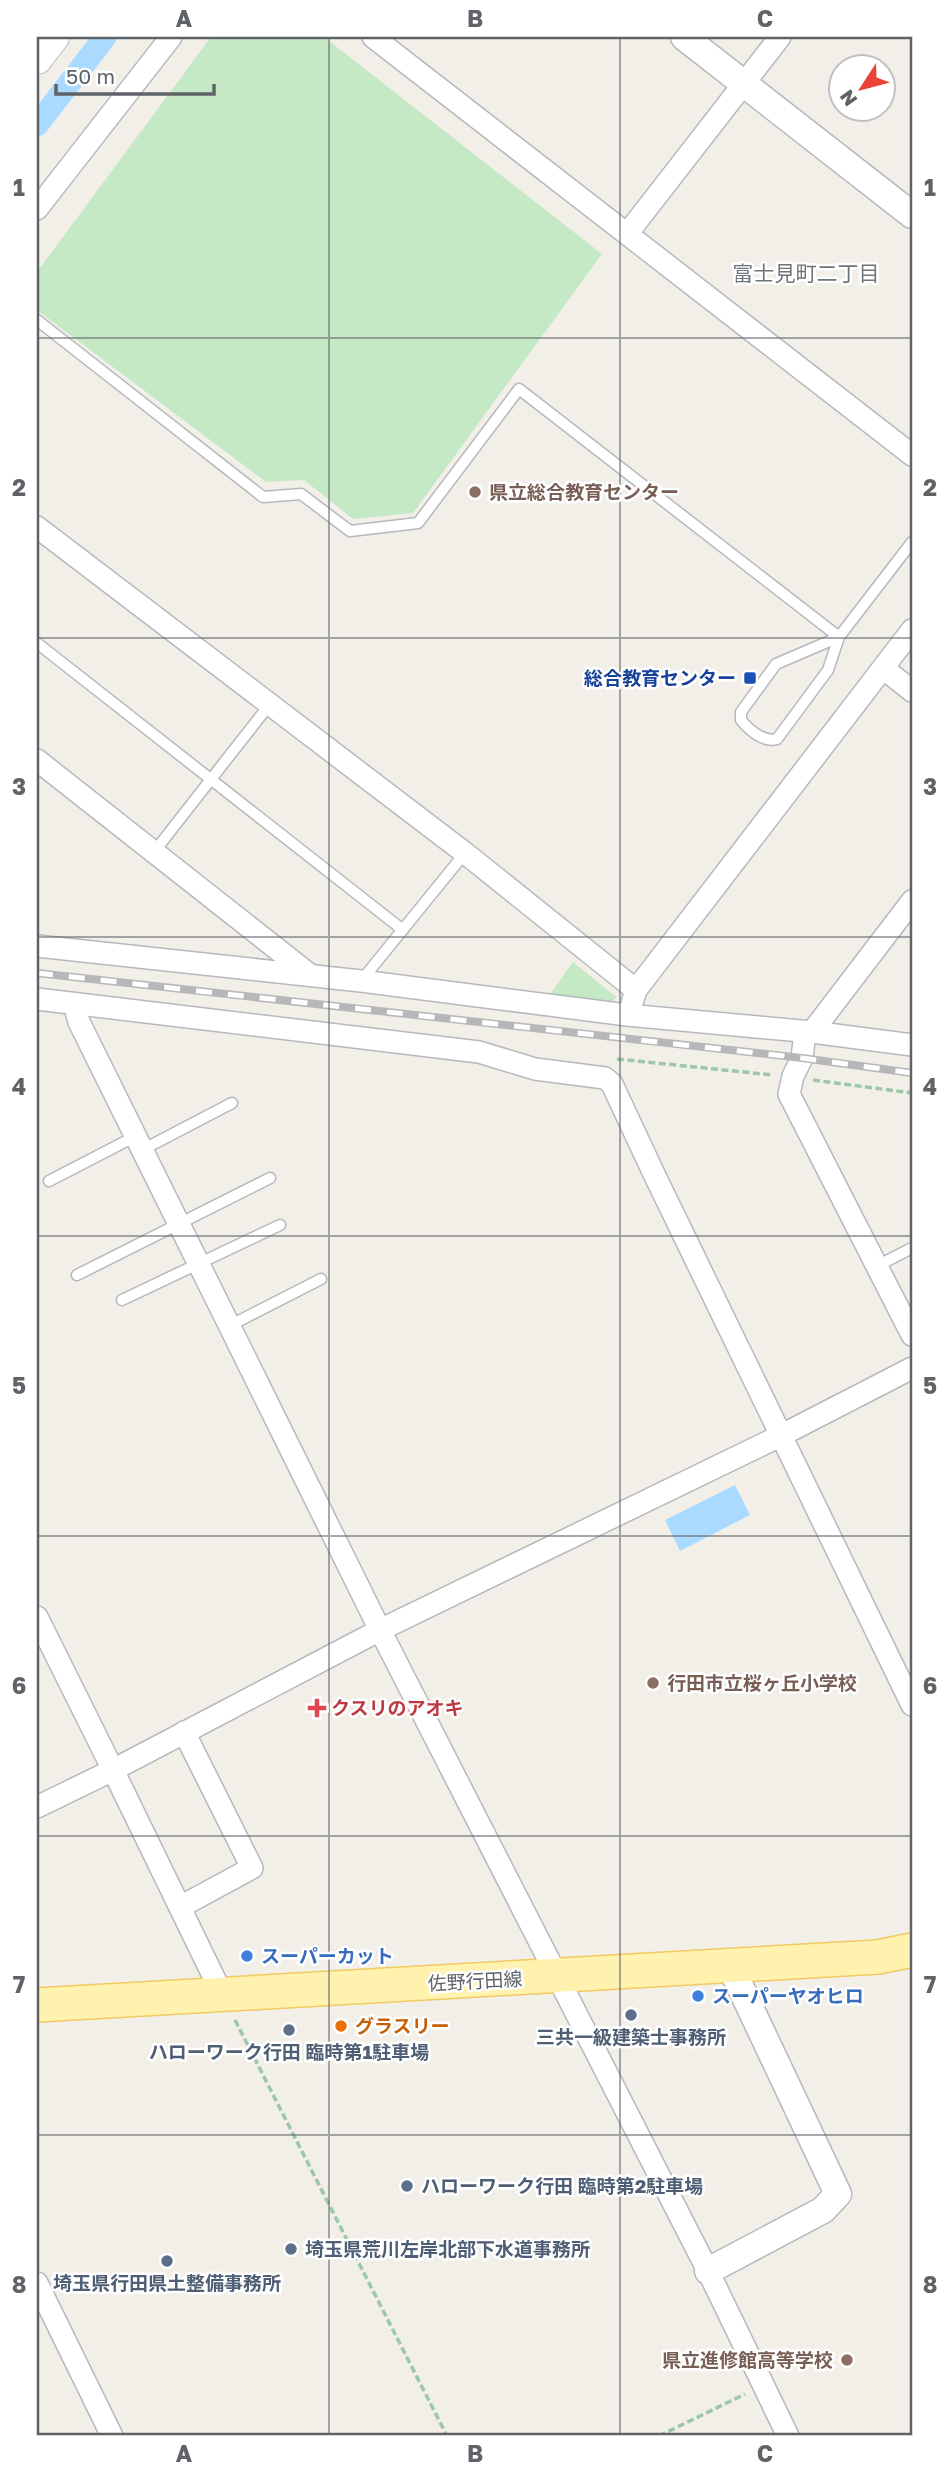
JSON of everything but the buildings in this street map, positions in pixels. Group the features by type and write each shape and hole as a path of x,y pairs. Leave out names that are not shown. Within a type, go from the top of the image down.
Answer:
{"main road":[{"path":"37,59 54,37"},
{"name":"佐野行田線","path":"37,2005 877,1957 912,1950"}],"street":[{"path":"37,209 171,37"},
{"path":"373,37 912,455"},
{"path":"684,37 912,215"},
{"path":"627,234 780,37"},
{"path":"42,535 465,853 636,990"},
{"path":"627,1015 636,990 912,630"},
{"path":"883,668 912,691"},
{"path":"37,760 311,976"},
{"path":"912,901 808,1032 789,1094 912,1335"},
{"path":"37,946 361,981 627,1015 912,1045"},
{"path":"37,999 478,1052 535,1069 605,1078 612,1084 912,1705"},
{"path":"74,1004 79,1022 380,1630 708,2271 788,2436"},
{"path":"37,1807 380,1630 780,1436 912,1368"},
{"path":"37,1617 223,1996"},
{"path":"180,1907 252,1868 184,1732"},
{"path":"708,2271 823,2210 838,2194 730,1965"},
{"path":"37,2283 112,2436"}],"lane":[{"path":"37,320 263,498 301,494 350,531 418,523 519,388 839,637"},
{"path":"839,637 776,664 741,712 741,720 745,725 764,739 777,739 828,670 839,637 912,541"},
{"path":"37,643 403,930"},
{"path":"154,852 270,704"},
{"path":"361,981 465,853"},
{"path":"49,1181 232,1103"},
{"path":"78,1275 270,1178"},
{"path":"122,1300 280,1225"},
{"path":"877,1266 912,1248"},
{"path":"229,1326 321,1279"}],"path":[{"path":"612,1059 774,1075"},
{"path":"801,1079 912,1093"},
{"path":"223,1996 447,2436"},
{"path":"659,2436 762,2385"}],"green space":[{"path":"211,37 324,37 602,254 413,513 353,519 304,480 266,482 37,310 37,272"},
{"path":"573,962 616,997 609,1008 545,1001"}],"water":[{"path":"735,1485 750,1515 680,1551 665,1520"}],"waterway":[{"path":"37,125 105,37"}],"railway":[{"path":"37,973 802,1058 912,1073"}],"place":[{"name":"県立総合教育センター","path":"475,492"},
{"name":"総合教育センター","path":"750,678"},
{"name":"行田市立桜ヶ丘小学校","path":"653,1683"},
{"name":"クスリのアオキ","path":"317,1708"},
{"name":"スーパーカット","path":"247,1956"},
{"name":"スーパーヤオヒロ","path":"698,1996"},
{"name":"三共一級建築士事務所","path":"631,2015"},
{"name":"グラスリー","path":"341,2026"},
{"name":"ハローワーク行田 臨時第1駐車場","path":"289,2030"},
{"name":"ハローワーク行田 臨時第2駐車場","path":"407,2186"},
{"name":"埼玉県荒川左岸北部下水道事務所","path":"291,2249"},
{"name":"埼玉県行田県土整備事務所","path":"167,2261"},
{"name":"県立進修館高等学校","path":"847,2360"}],"district":[{"name":"富士見町二丁目","path":"806,274"}]}
